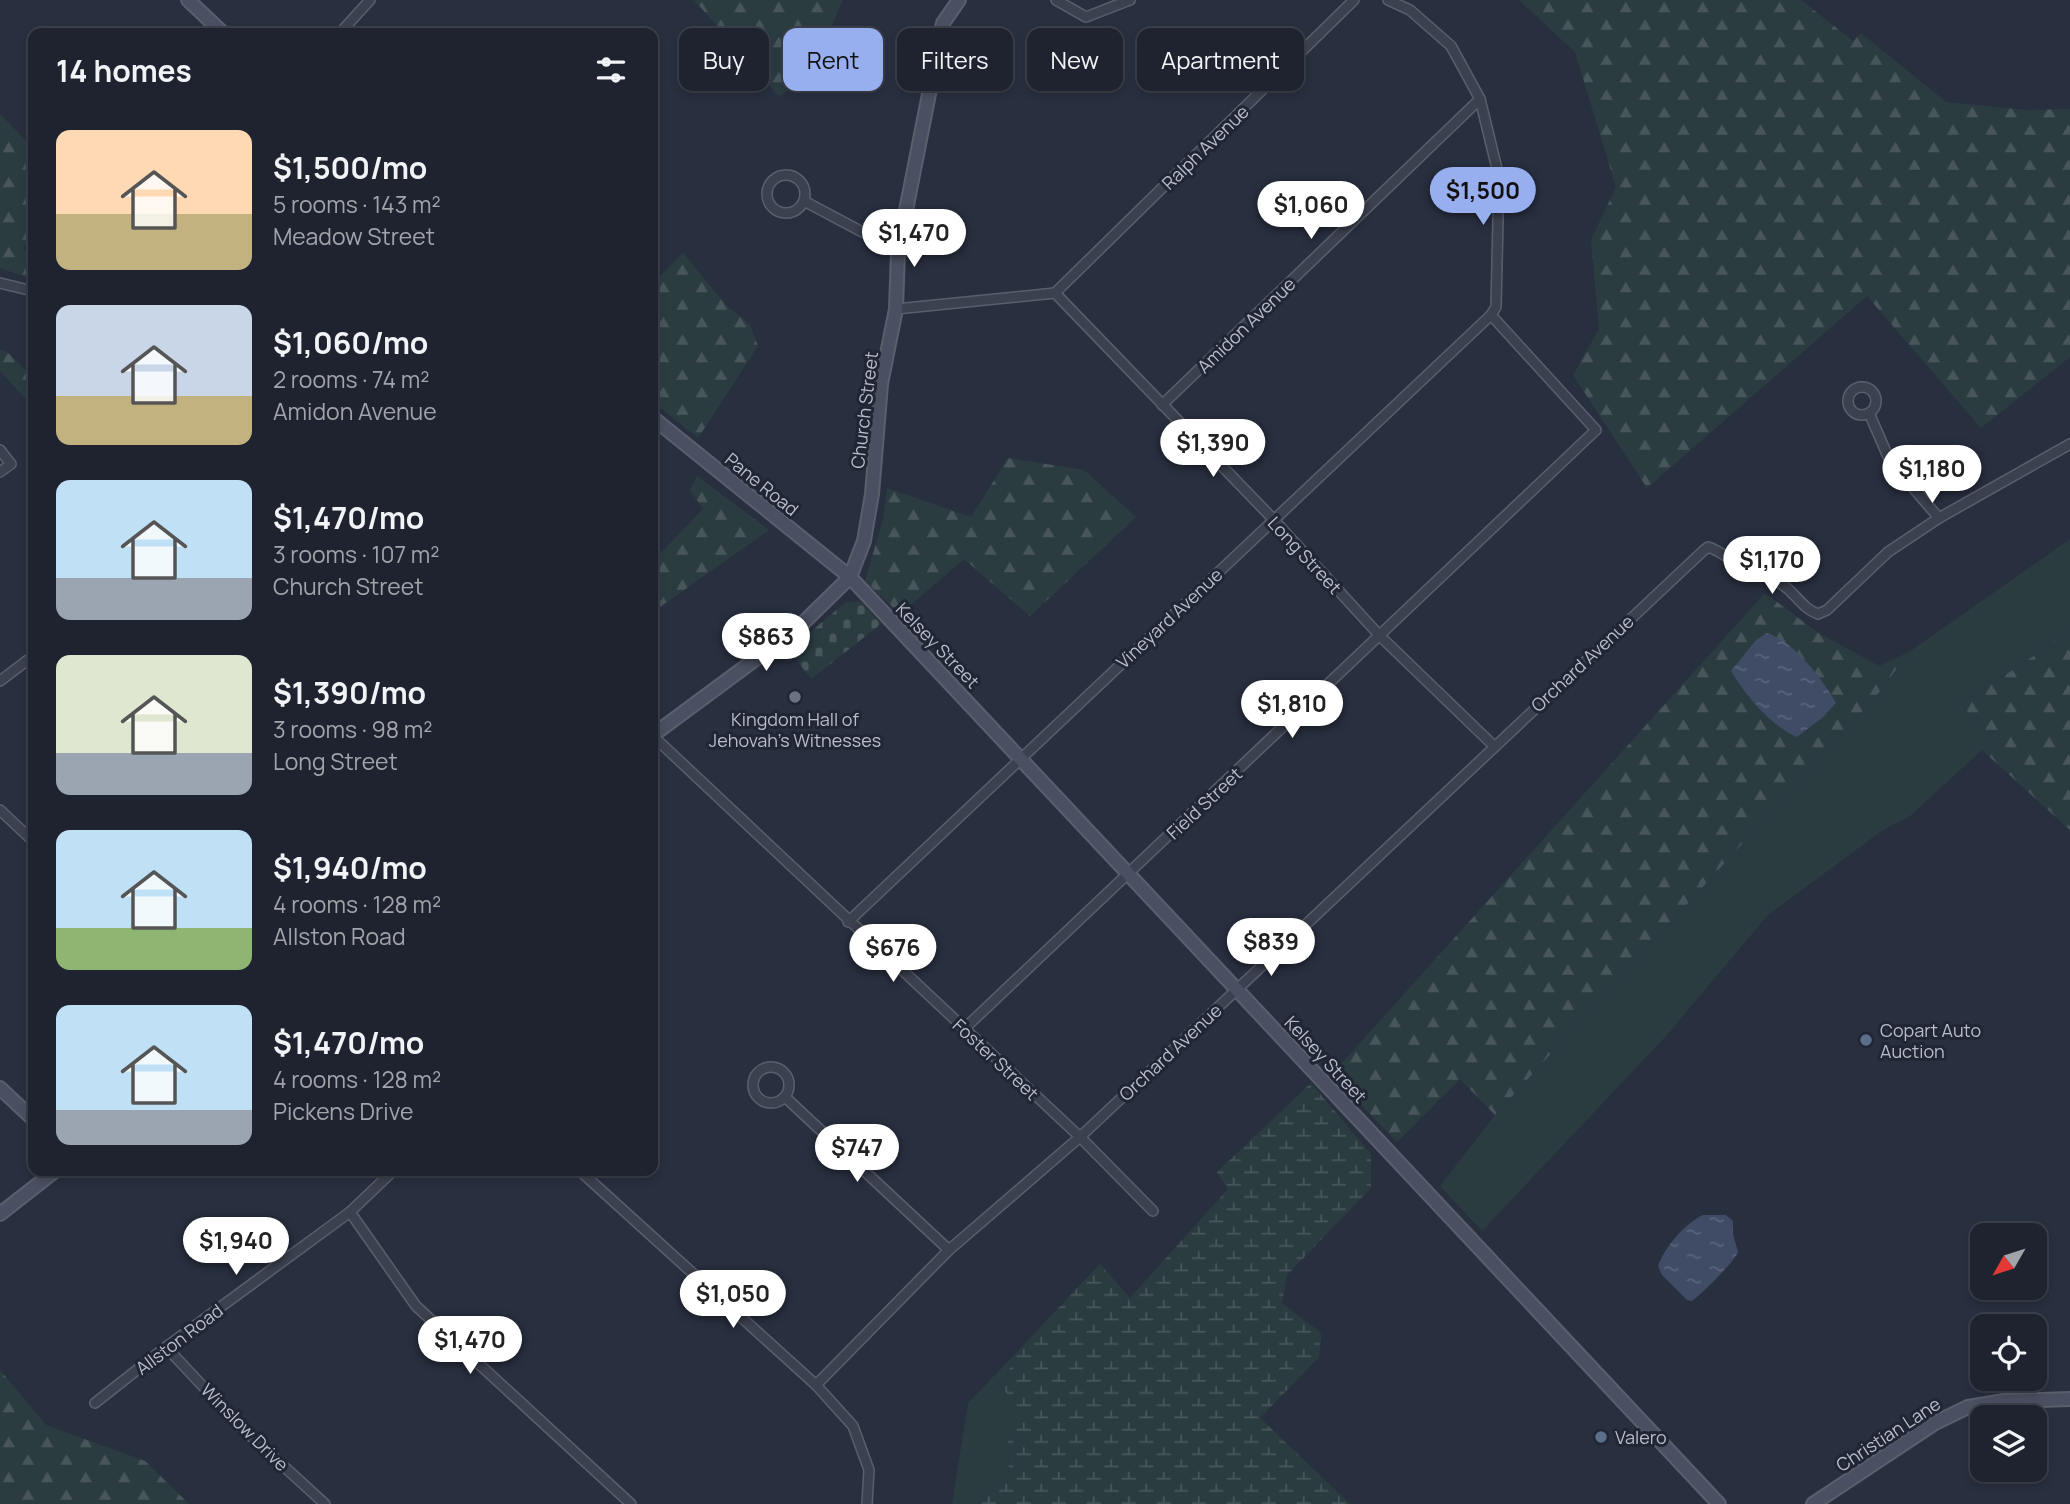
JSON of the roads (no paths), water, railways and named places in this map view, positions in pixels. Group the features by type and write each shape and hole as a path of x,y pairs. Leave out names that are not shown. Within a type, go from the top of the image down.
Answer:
{"street":[{"path":"188,0 218,28"},
{"path":"345,28 370,0"},
{"name":"Church Street","path":"658,732 772,647 810,616 850,577 864,541 872,494 881,384 897,309 898,251 943,23 959,0"},
{"path":"1056,0 1086,17 1130,0"},
{"name":"Ralph Avenue","path":"1055,293 1354,0"},
{"path":"1388,0 1410,10 1451,46 1480,99 1499,177 1496,307 1491,316"},
{"name":"Amidon Avenue","path":"1162,405 1480,99"},
{"path":"783,175 796,178 804,188 804,201 796,211 779,212 770,204 768,187 777,177 783,175"},
{"path":"804,201 898,251"},
{"path":"0,283 28,290"},
{"path":"897,309 1055,293"},
{"name":"Long Street","path":"1055,293 1274,520 1380,636 1494,746"},
{"name":"Field Street","path":"964,1029 1596,430 1491,316"},
{"name":"Vineyard Avenue","path":"848,922 1491,316"},
{"path":"1869,413 1890,461 1939,518 2070,444"},
{"name":"Pane Road","path":"658,422 850,577"},
{"path":"0,450 11,464 0,472"},
{"name":"Orchard Avenue","path":"816,1385 949,1250 1080,1137 1708,547 1784,586 1818,614 1827,610 1888,552 1939,518"},
{"name":"Kelsey Street","path":"850,577 1719,1504"},
{"path":"0,681 28,660"},
{"name":"Foster Street","path":"658,741 1080,1137 1153,1211"},
{"path":"0,810 28,836"},
{"path":"767,1067 783,1071 790,1087 785,1097 774,1103 762,1101 757,1097 753,1085 757,1074 767,1067"},
{"path":"0,1088 28,1114"},
{"path":"785,1097 949,1250"},
{"path":"0,1214 49,1176"},
{"name":"Allston Road","path":"95,1403 349,1212 388,1176"},
{"path":"586,1176 816,1385 853,1426 869,1469 867,1504"},
{"path":"349,1212 416,1306 631,1504"},
{"name":"Winslow Drive","path":"166,1348 243,1429 325,1504"},
{"name":"Christian Lane","path":"1813,1504 1935,1423 1968,1407 2004,1401 2070,1399"}],"water":[{"path":"1767,633 1798,653 1836,703 1822,718 1797,737 1778,726 1760,709 1731,671 1756,640"},
{"path":"1703,1215 1726,1215 1733,1221 1738,1252 1717,1278 1692,1301 1687,1300 1662,1275 1658,1266 1676,1237"}],"place":[{"name":"Kingdom Hall of Jehovah's Witnesses","path":"795,697"},
{"name":"Copart Auto Auction","path":"1866,1040"},
{"name":"Valero","path":"1601,1437"}]}
